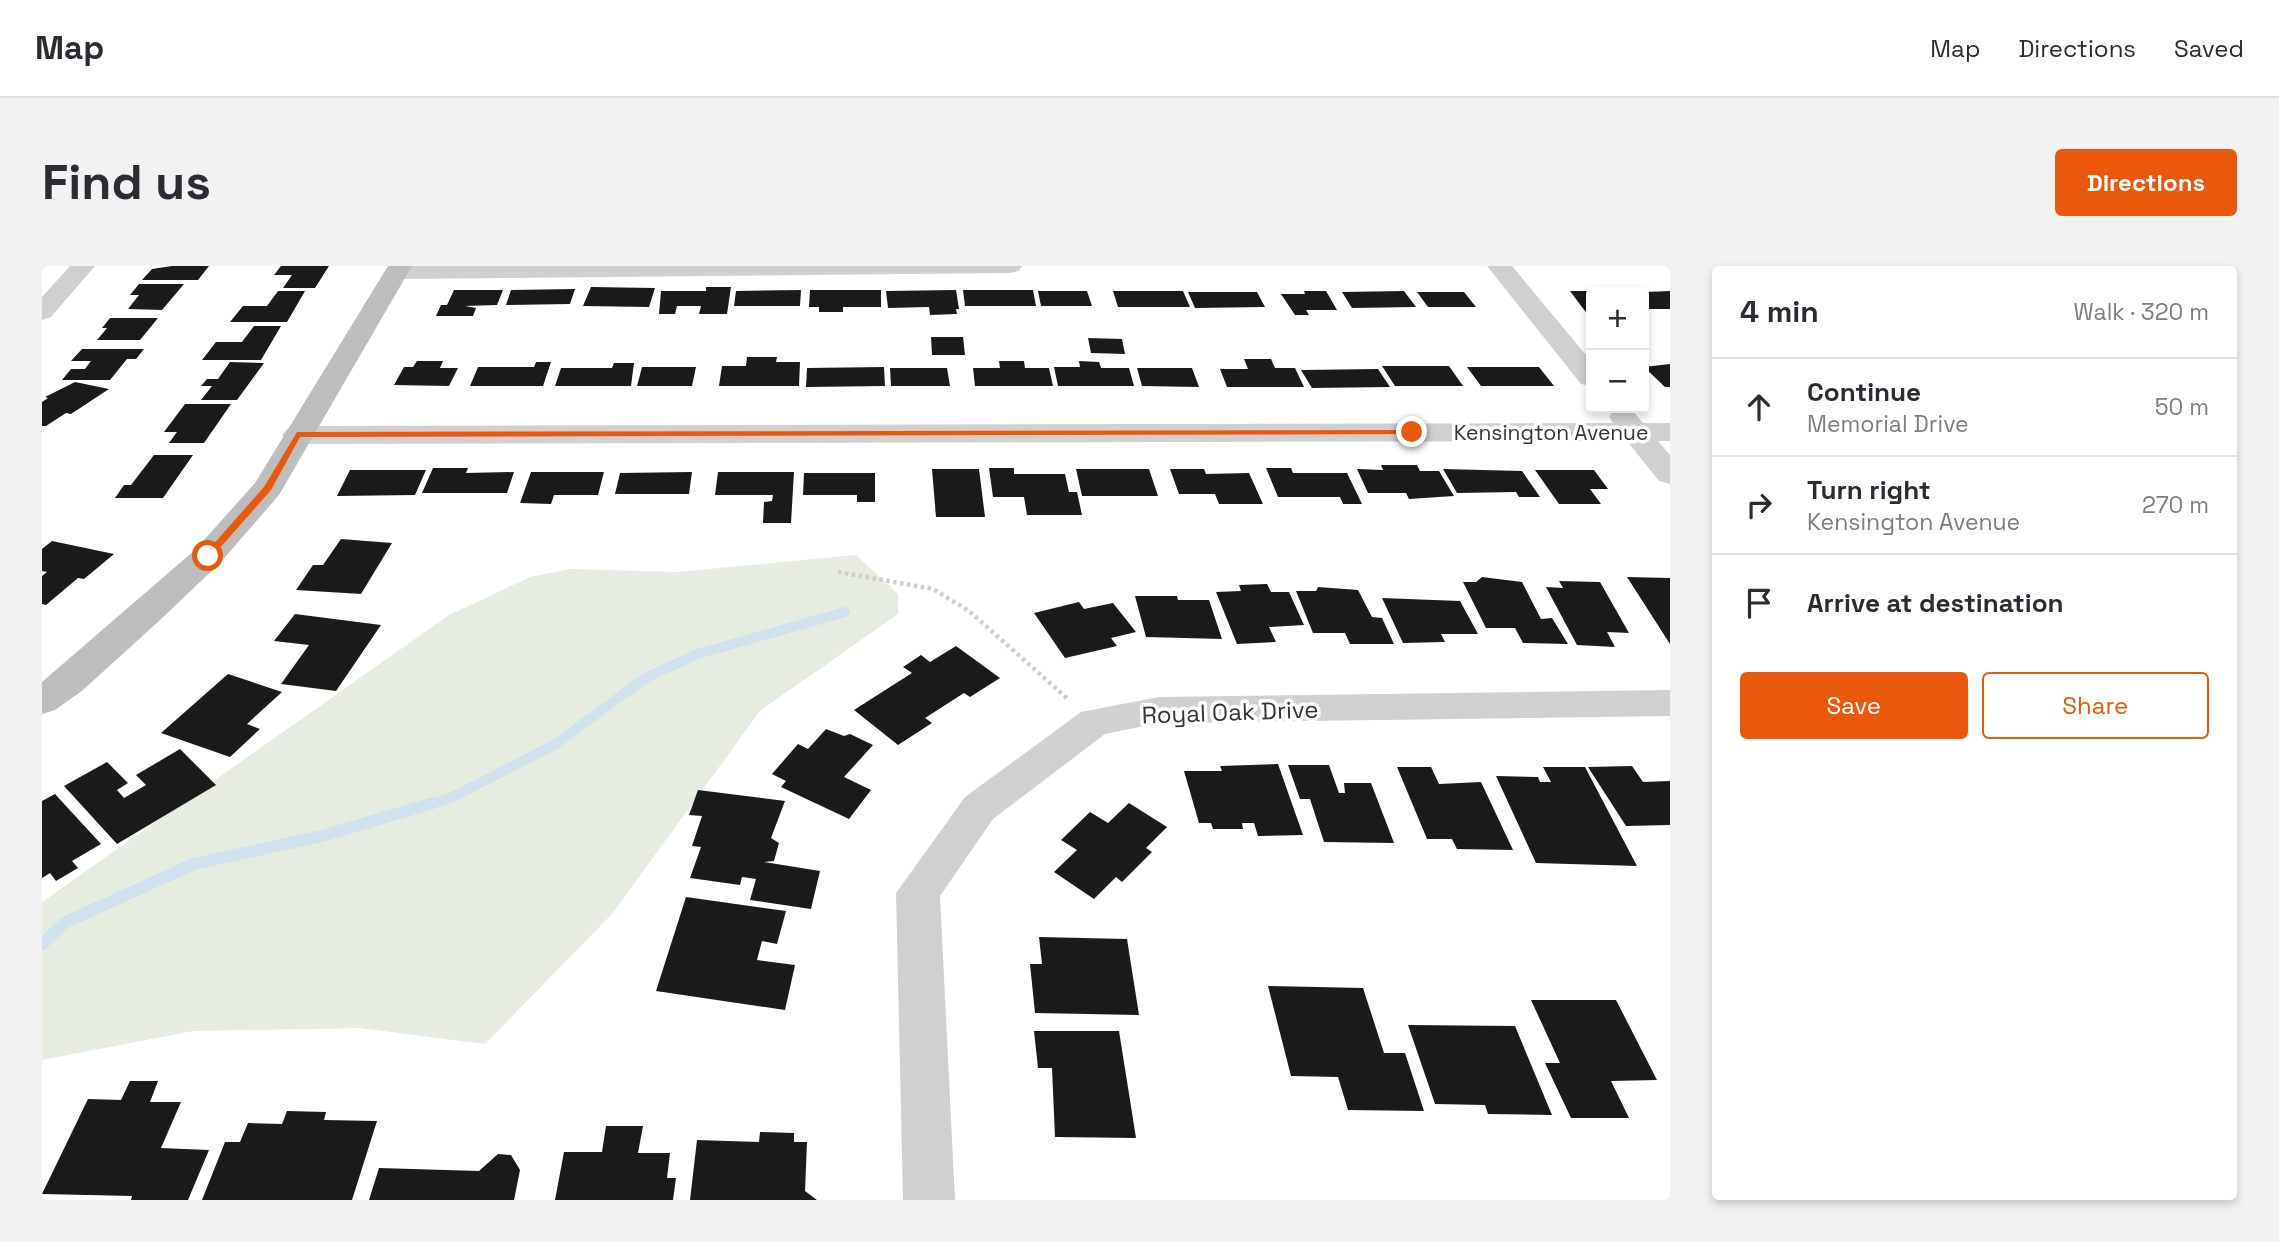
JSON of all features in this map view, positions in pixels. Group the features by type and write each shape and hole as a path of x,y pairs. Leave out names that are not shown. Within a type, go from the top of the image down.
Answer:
{"main road":[{"path":"42,701 89,664 208,556 268,488 297,435 398,269"}],"street":[{"path":"42,312 83,266"},
{"path":"398,269 1010,266"},
{"path":"1499,266 1586,372"},
{"path":"1619,413 1670,475"},
{"name":"Kensington Avenue","path":"297,435 1670,432"},
{"name":"Royal Oak Drive","path":"929,1200 918,893 979,808 1094,722 1159,710 1670,703"}],"path":[{"path":"838,572 933,589 969,611 1094,722"}],"shaded area":[{"path":"856,555 898,594 898,614 760,711 612,914 485,1044 359,1028 193,1031 42,1060 42,902 449,615 530,577 570,569 677,572"}],"building":[{"path":"209,266 198,280 142,280 152,269"},
{"path":"281,266 329,266 315,288 283,288 292,275 274,275"},
{"path":"139,284 184,284 162,310 128,309 139,295 130,295"},
{"path":"591,287 655,288 649,307 583,306"},
{"path":"706,287 731,287 727,314 699,314 701,306 677,306 675,314 659,314 661,291 706,291"},
{"path":"575,289 570,304 506,305 511,290"},
{"path":"454,290 503,290 497,305 465,306 476,308 473,316 436,316 441,305 447,305"},
{"path":"801,290 800,306 734,306 736,291"},
{"path":"810,290 881,290 881,307 843,307 843,312 819,312 819,307 809,307"},
{"path":"956,290 959,309 956,309 957,314 930,315 929,307 888,308 886,291"},
{"path":"963,290 1033,290 1036,306 965,306"},
{"path":"278,291 305,291 287,322 230,322 243,306 267,306"},
{"path":"1038,291 1087,291 1092,306 1041,306"},
{"path":"1113,291 1183,291 1190,307 1118,307"},
{"path":"1304,291 1326,291 1337,310 1306,310 1309,315 1295,315 1281,294 1305,294"},
{"path":"1404,291 1416,307 1352,308 1342,292"},
{"path":"1570,291 1586,291 1586,312"},
{"path":"1670,291 1670,309 1649,309 1649,292"},
{"path":"1188,292 1257,292 1265,307 1195,308"},
{"path":"1417,292 1464,292 1476,307 1428,307"},
{"path":"110,318 158,318 140,340 97,340 107,328 102,328"},
{"path":"254,326 281,326 261,360 202,360 216,342 242,342"},
{"path":"931,337 963,337 965,355 932,355"},
{"path":"1088,338 1122,339 1125,354 1091,353"},
{"path":"82,349 144,349 136,359 127,359 110,380 62,380 71,369 85,369 91,361 71,361"},
{"path":"747,357 777,357 776,362 800,362 799,386 719,386 722,366 746,366"},
{"path":"1244,359 1271,359 1275,368 1295,368 1304,387 1227,387 1220,369 1248,369"},
{"path":"417,361 443,361 440,368 458,368 449,386 394,385 404,367 413,367"},
{"path":"999,361 1024,361 1025,368 1049,368 1053,386 975,386 973,368 1000,368"},
{"path":"1079,361 1099,362 1101,368 1129,368 1134,386 1058,386 1054,367 1080,367"},
{"path":"230,362 264,363 237,400 201,400 212,386 201,386 207,379 218,379"},
{"path":"536,362 551,362 543,386 470,386 478,367 534,367"},
{"path":"614,363 634,363 631,386 555,386 561,368 612,368"},
{"path":"1670,364 1670,387 1665,387 1649,372 1649,366"},
{"path":"1382,366 1449,366 1463,386 1395,386"},
{"path":"642,367 696,367 692,386 637,386"},
{"path":"884,367 885,386 806,387 807,368"},
{"path":"1467,367 1539,367 1554,386 1481,386"},
{"path":"890,368 947,368 950,386 891,386"},
{"path":"1137,368 1192,368 1199,387 1142,386"},
{"path":"1378,369 1390,387 1312,388 1301,370"},
{"path":"75,382 109,389 71,414 66,413 42,426 42,402 48,398 45,397"},
{"path":"185,404 231,404 204,443 169,443 177,432 164,432"},
{"path":"154,455 193,455 163,498 115,498 124,485 131,485"},
{"path":"1381,465 1417,465 1420,471 1439,471 1454,496 1409,499 1406,493 1368,493 1357,469 1383,470"},
{"path":"433,468 468,468 466,473 514,472 507,493 422,493"},
{"path":"989,468 1014,468 1014,474 1065,474 1069,492 1077,492 1082,515 1027,515 1024,497 993,497"},
{"path":"1266,468 1291,468 1293,473 1347,473 1362,504 1343,504 1340,497 1278,497"},
{"path":"932,469 979,469 985,517 936,517"},
{"path":"1076,469 1149,469 1158,496 1082,496"},
{"path":"1170,469 1204,469 1206,474 1249,473 1263,504 1219,504 1215,494 1179,494"},
{"path":"1443,469 1522,471 1540,497 1519,497 1516,492 1457,493"},
{"path":"350,470 426,470 415,495 337,496"},
{"path":"1535,470 1594,470 1608,489 1590,489 1601,504 1559,504"},
{"path":"531,472 604,472 598,495 554,495 551,504 520,503"},
{"path":"692,472 689,494 615,494 620,473"},
{"path":"718,472 794,472 791,523 763,523 764,502 772,501 773,495 715,495"},
{"path":"804,473 875,473 875,502 857,502 857,495 803,495"},
{"path":"341,539 392,543 361,594 296,590 313,565 323,565"},
{"path":"52,541 114,554 84,579 78,578 46,605 42,604 42,576 47,572 42,571 42,549"},
{"path":"1482,577 1522,582 1541,619 1552,618 1568,644 1523,643 1515,628 1486,628 1463,582 1476,582"},
{"path":"1627,577 1670,578 1670,644"},
{"path":"1559,581 1600,582 1629,633 1607,632 1615,647 1577,645 1546,587 1563,588"},
{"path":"1267,584 1271,592 1289,592 1304,625 1269,627 1276,642 1237,644 1216,592 1241,591 1239,585"},
{"path":"1318,587 1358,590 1372,617 1382,618 1394,644 1350,644 1345,633 1313,633 1296,591 1316,591"},
{"path":"1135,596 1177,596 1178,600 1209,600 1222,639 1146,637"},
{"path":"1382,598 1460,601 1478,634 1441,634 1445,642 1403,643"},
{"path":"1079,602 1084,609 1113,603 1136,632 1111,638 1117,646 1065,658 1034,613"},
{"path":"295,614 381,625 336,691 281,684 309,645 274,641"},
{"path":"956,646 1000,678 970,697 964,693 925,718 932,723 898,745 854,710 912,673 903,667 921,655 930,662"},
{"path":"228,674 282,692 247,724 260,729 230,757 161,733"},
{"path":"826,729 844,736 850,734 873,745 844,777 871,790 849,819 781,787 786,781 772,774 798,744 808,749"},
{"path":"180,749 216,785 117,844 64,786 107,762 128,783 117,790 124,798 146,785 136,775"},
{"path":"1278,764 1303,835 1258,836 1254,823 1242,823 1243,829 1213,829 1211,823 1199,823 1184,771 1222,771 1220,766"},
{"path":"1288,765 1329,765 1339,793 1345,793 1344,783 1371,783 1394,843 1324,842 1310,799 1300,799"},
{"path":"1632,766 1643,782 1670,781 1670,825 1626,826 1588,767"},
{"path":"1397,767 1431,767 1439,784 1481,782 1513,850 1457,849 1452,839 1427,839"},
{"path":"1543,767 1585,767 1637,866 1536,863 1496,776 1538,777 1540,782 1551,782"},
{"path":"698,790 785,801 771,838 779,843 774,861 764,862 820,871 811,909 750,900 756,879 742,877 740,885 690,878 701,847 692,846 702,816 689,815"},
{"path":"55,794 101,844 72,861 78,868 56,881 50,873 42,878 42,801"},
{"path":"1129,803 1167,827 1146,848 1152,852 1122,882 1116,877 1094,899 1054,872 1077,850 1061,840 1090,812 1108,823"},
{"path":"686,897 786,911 777,944 762,941 757,960 795,965 785,1010 656,991"},
{"path":"1039,937 1127,939 1139,1015 1035,1013 1030,964 1042,964"},
{"path":"1268,986 1363,988 1384,1053 1405,1053 1424,1111 1348,1110 1338,1077 1291,1076"},
{"path":"1531,1000 1616,1000 1657,1080 1611,1081 1629,1118 1571,1118 1545,1063 1560,1063"},
{"path":"1408,1025 1515,1026 1552,1115 1488,1114 1485,1105 1435,1104"},
{"path":"1034,1031 1119,1031 1136,1138 1055,1137 1052,1068 1038,1068"},
{"path":"130,1081 158,1081 150,1102 181,1102 161,1148 209,1150 188,1200 131,1200 132,1196 42,1194 88,1099 121,1100"},
{"path":"287,1111 326,1112 324,1120 377,1121 352,1200 202,1200 225,1142 240,1142 248,1123 282,1124"},
{"path":"606,1126 643,1126 638,1153 670,1153 667,1178 676,1178 673,1200 555,1200 564,1152 602,1152"},
{"path":"760,1132 794,1133 794,1142 807,1142 805,1191 817,1200 690,1200 697,1140 759,1142"},
{"path":"498,1154 511,1155 520,1170 514,1200 369,1200 379,1168 479,1171"}],"waterway":[{"path":"427,805 451,798 554,745 647,677 698,654 845,612"},
{"path":"42,944 66,922 194,864 322,836 433,803"}],"route":[{"path":"208,556 268,488 297,435 1412,432"}]}
